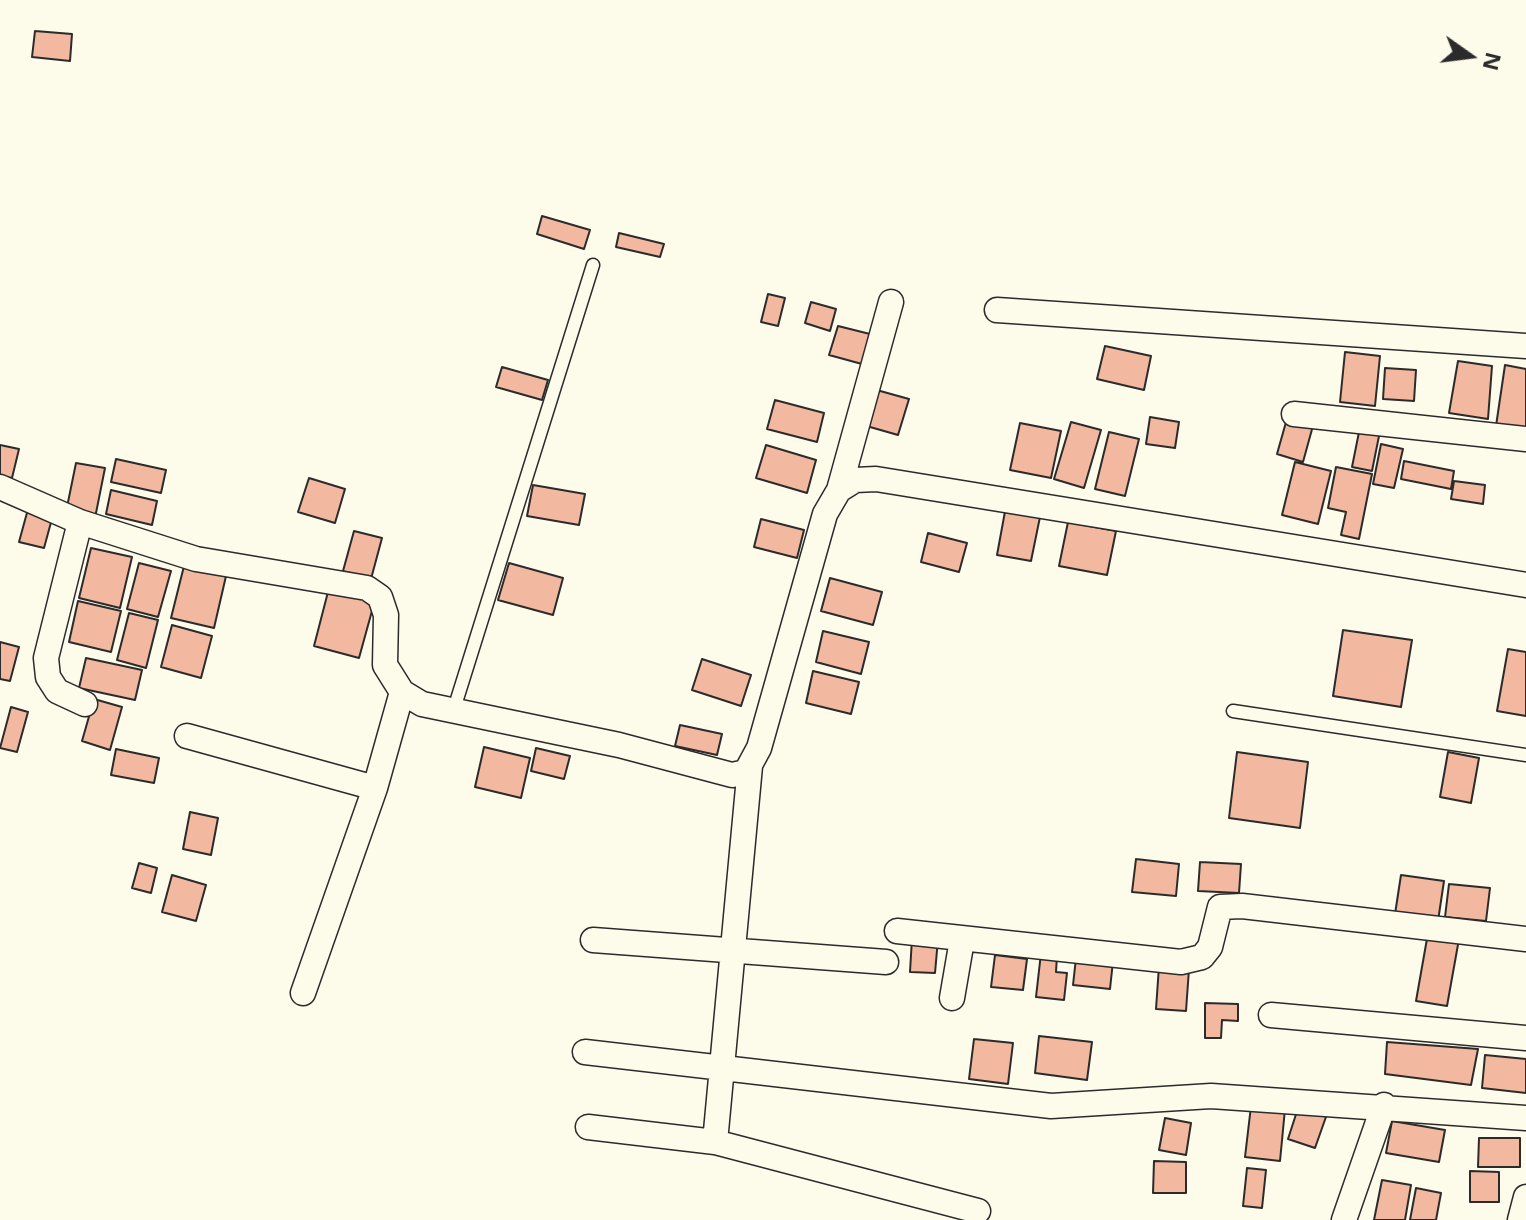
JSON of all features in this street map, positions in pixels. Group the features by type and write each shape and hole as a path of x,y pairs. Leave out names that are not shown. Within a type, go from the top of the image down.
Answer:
{"street":[{"path":"0,487 80,522 196,559 367,588 380,597 383,606 385,665 402,692 422,704 580,736 732,775 746,772 759,748 825,514 839,490 891,302"},
{"path":"997,310 1526,346"},
{"path":"1294,414 1526,439"},
{"path":"839,490 855,480 876,479 1526,585"},
{"path":"80,522 46,658 48,677 57,691 85,704"},
{"path":"303,993 375,788 402,692"},
{"path":"187,736 375,788"},
{"path":"715,1142 750,766"},
{"path":"897,931 1181,962 1202,957 1210,947 1220,907 1242,906 1526,939"},
{"path":"593,940 886,962"},
{"path":"952,998 962,940"},
{"path":"1271,1015 1526,1038"},
{"path":"585,1052 1051,1106 1211,1096 1384,1105 1526,1118"},
{"path":"1344,1220 1384,1105"},
{"path":"588,1127 715,1142 978,1211"},
{"path":"1520,1220 1526,1197"}],"lane":[{"path":"453,712 593,265"},
{"path":"1233,711 1526,755"}],"building":[{"path":"35,31 72,34 70,61 32,57"},
{"path":"542,216 590,230 584,249 537,234"},
{"path":"619,233 664,244 660,257 616,247"},
{"path":"768,294 785,298 778,326 761,322"},
{"path":"811,302 836,309 830,331 805,323"},
{"path":"838,326 870,334 862,364 829,355"},
{"path":"1105,346 1151,356 1144,390 1097,379"},
{"path":"1345,352 1380,356 1375,406 1340,402"},
{"path":"1458,361 1492,366 1488,419 1449,413"},
{"path":"1505,365 1526,369 1526,431 1496,426"},
{"path":"502,367 548,380 542,400 496,387"},
{"path":"1385,368 1416,370 1414,401 1383,399"},
{"path":"873,389 909,399 898,435 863,425"},
{"path":"775,400 824,413 817,442 767,429"},
{"path":"1288,415 1314,422 1303,462 1277,454"},
{"path":"1150,417 1179,422 1175,448 1146,444"},
{"path":"1071,422 1101,430 1084,488 1054,479"},
{"path":"1020,423 1061,431 1051,478 1010,470"},
{"path":"1360,427 1380,431 1372,471 1352,467"},
{"path":"1109,432 1139,439 1125,496 1095,489"},
{"path":"1381,444 1403,449 1394,488 1373,484"},
{"path":"0,445 19,449 12,478 0,476"},
{"path":"766,445 816,460 807,493 756,478"},
{"path":"116,459 166,470 161,493 111,482"},
{"path":"1404,461 1454,471 1451,489 1401,479"},
{"path":"1295,462 1331,471 1318,524 1282,515"},
{"path":"76,463 105,468 95,518 66,512"},
{"path":"1336,467 1372,474 1359,539 1341,535 1346,512 1328,508"},
{"path":"309,478 345,489 335,523 298,512"},
{"path":"1454,481 1485,485 1483,504 1451,499"},
{"path":"533,485 585,494 579,525 527,516"},
{"path":"111,490 157,501 152,525 106,514"},
{"path":"1006,506 1041,512 1031,561 997,555"},
{"path":"28,509 53,515 44,548 19,542"},
{"path":"761,519 804,530 797,558 754,547"},
{"path":"1068,522 1116,531 1107,575 1059,566"},
{"path":"354,531 382,538 371,579 343,571"},
{"path":"928,533 967,543 959,572 921,562"},
{"path":"91,548 132,557 120,608 79,598"},
{"path":"139,563 171,571 158,617 127,609"},
{"path":"509,563 563,578 553,615 498,600"},
{"path":"184,566 226,576 214,628 171,618"},
{"path":"830,578 882,592 873,625 821,611"},
{"path":"329,588 375,600 359,658 314,646"},
{"path":"78,601 121,611 111,652 69,642"},
{"path":"129,613 158,620 146,668 117,660"},
{"path":"172,625 212,636 201,678 161,667"},
{"path":"1343,630 1412,640 1401,707 1333,696"},
{"path":"823,631 869,642 861,674 816,662"},
{"path":"0,642 19,647 10,681 0,679"},
{"path":"1508,649 1526,652 1526,716 1497,711"},
{"path":"86,658 142,670 135,700 79,688"},
{"path":"702,659 751,675 741,706 692,690"},
{"path":"813,671 859,682 851,714 806,703"},
{"path":"94,699 122,707 110,750 82,741"},
{"path":"11,707 28,712 17,752 0,748"},
{"path":"680,725 722,734 717,755 675,746"},
{"path":"484,747 530,758 521,798 475,787"},
{"path":"536,748 570,756 564,779 531,771"},
{"path":"116,749 159,758 154,783 111,775"},
{"path":"1237,752 1308,762 1300,828 1229,818"},
{"path":"1448,752 1479,758 1471,803 1440,797"},
{"path":"190,812 218,818 211,855 183,849"},
{"path":"1136,859 1179,864 1176,896 1132,892"},
{"path":"1200,862 1241,864 1239,893 1198,891"},
{"path":"139,863 157,868 151,893 132,888"},
{"path":"172,875 206,885 196,921 162,912"},
{"path":"1401,875 1444,881 1438,921 1395,914"},
{"path":"1449,884 1490,888 1486,921 1445,917"},
{"path":"1428,933 1459,939 1447,1006 1416,1001"},
{"path":"912,938 938,939 935,973 910,972"},
{"path":"1041,953 1057,955 1056,972 1067,973 1064,1000 1036,997"},
{"path":"995,955 1027,959 1023,990 991,987"},
{"path":"1076,958 1113,961 1110,989 1073,985"},
{"path":"1159,966 1189,969 1186,1011 1156,1009"},
{"path":"1205,1003 1238,1004 1238,1021 1222,1020 1221,1038 1205,1038"},
{"path":"1039,1036 1092,1042 1087,1080 1035,1073"},
{"path":"974,1039 1013,1043 1008,1084 969,1079"},
{"path":"1387,1042 1478,1049 1471,1085 1385,1074"},
{"path":"1485,1055 1526,1059 1526,1093 1482,1088"},
{"path":"1299,1105 1327,1114 1315,1148 1288,1139"},
{"path":"1251,1106 1285,1109 1280,1161 1245,1157"},
{"path":"1165,1118 1191,1123 1186,1155 1159,1150"},
{"path":"1392,1121 1445,1130 1439,1162 1386,1153"},
{"path":"1479,1138 1520,1138 1520,1167 1478,1167"},
{"path":"1154,1161 1186,1162 1186,1193 1153,1193"},
{"path":"1247,1168 1266,1170 1262,1208 1243,1206"},
{"path":"1470,1171 1499,1172 1499,1202 1470,1202"},
{"path":"1382,1180 1411,1185 1405,1220 1374,1220"},
{"path":"1416,1188 1441,1193 1436,1220 1410,1220"}]}
